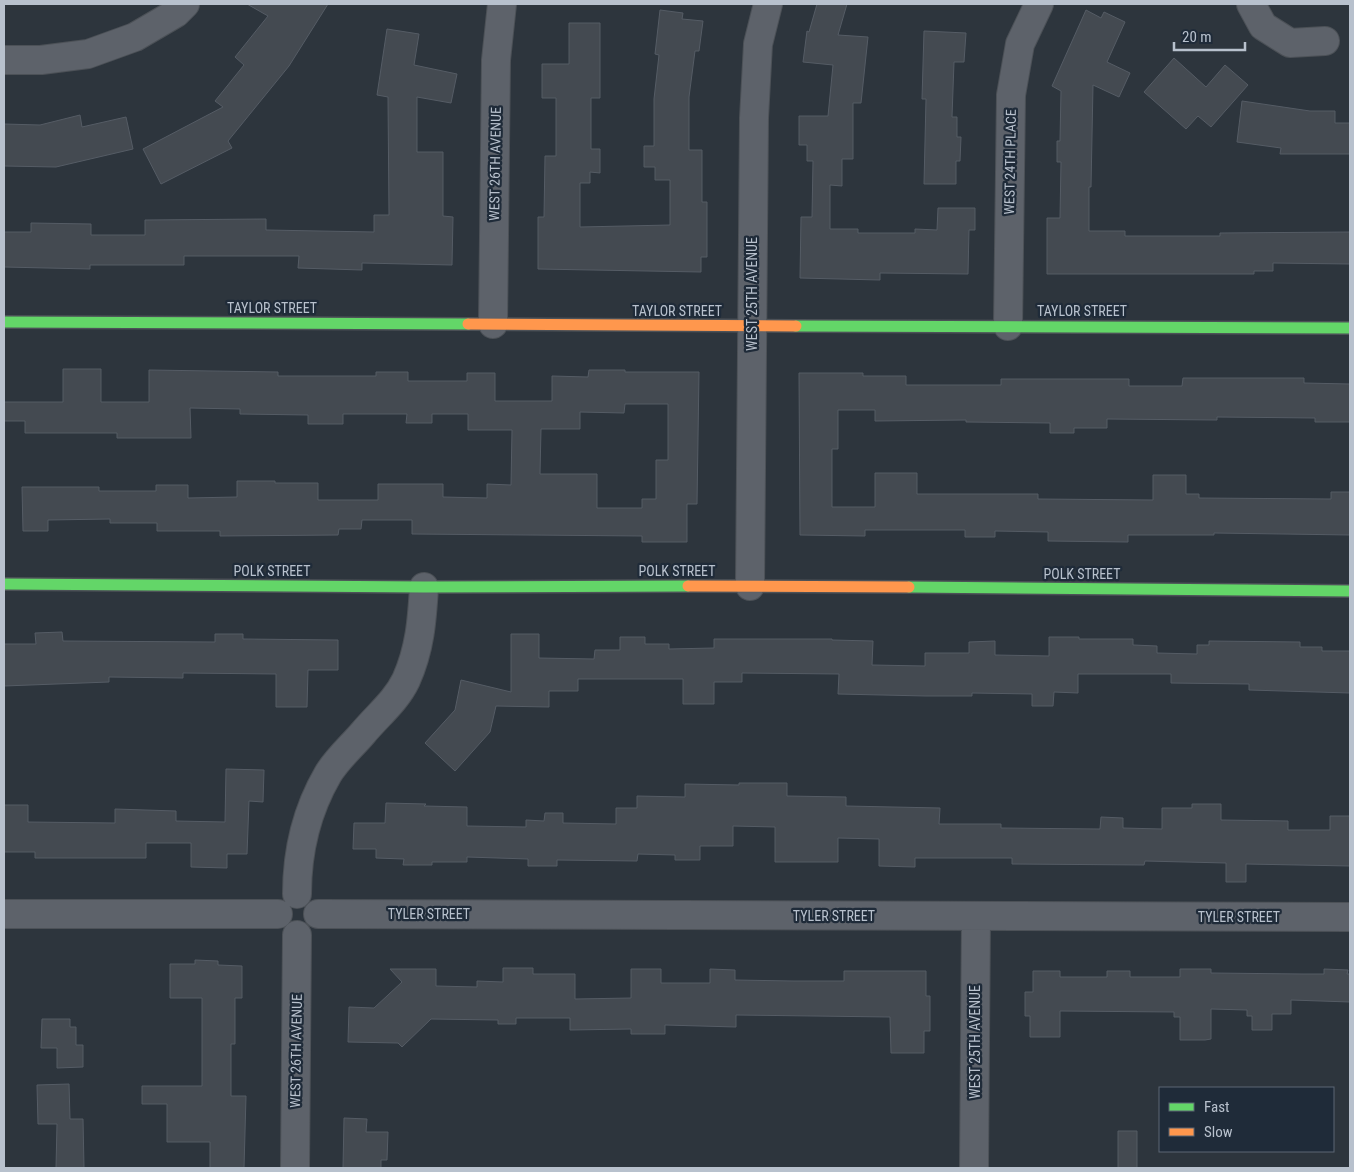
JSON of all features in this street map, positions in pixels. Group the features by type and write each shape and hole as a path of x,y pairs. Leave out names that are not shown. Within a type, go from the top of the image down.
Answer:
{"street":[{"path":"4,60 40,60 88,54 135,37 176,13 185,4"},
{"name":"WEST 26TH AVENUE","path":"493,324 496,60 502,4"},
{"name":"WEST 25TH AVENUE","path":"750,586 754,118 758,44 768,4"},
{"name":"WEST 24TH PLACE","path":"1008,326 1011,95 1020,44 1039,4"},
{"path":"1251,4 1263,26 1290,43 1325,41"},
{"name":"TAYLOR STREET","path":"4,322 1350,328"},
{"name":"POLK STREET","path":"4,584 424,587 750,586 1350,591"},
{"path":"297,894 297,880 304,833 315,801 329,772 364,731 390,705 405,681 415,655 422,628 424,587"},
{"path":"297,894 311,899 316,905 317,920 306,933 291,933 280,924 278,914 282,902 287,897 297,894"},
{"path":"4,914 278,914"},
{"name":"TYLER STREET","path":"318,914 1350,917"},
{"name":"WEST 25TH AVENUE","path":"974,1168 976,916"},
{"name":"WEST 26TH AVENUE","path":"295,1168 297,934"}],"building":[{"path":"247,4 328,4 289,66 228,141 232,148 161,184 143,149 223,107 215,101 244,65 235,57 268,16"},
{"path":"817,4 847,4 838,35 868,37 861,103 853,103 853,159 842,159 842,186 830,185 830,229 858,229 858,233 915,233 915,229 937,230 938,208 975,208 975,230 969,230 968,274 880,273 880,280 800,278 801,217 812,217 813,161 807,161 807,145 799,145 799,116 828,116 833,65 803,62 807,31 809,32"},
{"path":"660,10 683,13 682,19 703,21 699,51 695,51 689,97 689,150 702,150 702,202 707,202 707,257 701,257 701,272 538,269 538,217 544,217 545,156 556,156 556,98 542,98 542,64 569,64 569,23 600,23 600,98 591,98 591,149 600,149 600,173 590,172 590,183 580,183 580,227 670,225 670,180 655,180 655,167 644,167 644,146 654,146 654,99 659,55 655,54"},
{"path":"1086,10 1101,18 1104,12 1125,22 1107,62 1130,73 1119,97 1093,85 1089,231 1125,231 1125,236 1220,236 1220,233 1350,232 1350,264 1273,263 1273,271 1254,271 1254,274 1047,274 1047,218 1060,218 1061,162 1057,162 1057,141 1060,141 1061,91 1052,86"},
{"path":"387,29 419,34 414,65 457,74 451,103 417,97 417,152 443,152 443,216 453,217 452,265 362,263 362,270 298,268 299,256 184,256 184,265 90,265 90,269 4,267 4,232 31,232 31,223 91,224 91,235 145,235 145,220 266,219 266,230 374,232 374,215 389,215 388,97 377,95"},
{"path":"924,31 966,33 964,62 954,62 952,117 957,117 957,137 961,137 960,161 956,161 956,184 924,184 926,99 922,99"},
{"path":"1174,58 1206,87 1225,65 1248,85 1211,127 1198,116 1186,129 1144,92"},
{"path":"1242,101 1310,111 1335,111 1335,123 1350,123 1350,154 1280,154 1281,148 1237,142"},
{"path":"80,115 82,127 126,117 133,149 56,167 4,166 4,124 40,125"},
{"path":"63,369 101,369 101,402 149,402 149,370 278,372 278,376 376,376 376,372 408,372 408,381 467,381 467,373 495,373 495,401 552,401 552,376 588,377 589,370 699,372 697,504 687,504 687,542 642,542 642,536 412,534 412,520 362,520 361,529 339,529 338,535 220,536 220,531 157,531 157,523 110,523 110,519 48,520 48,531 23,531 22,487 99,487 99,491 156,491 156,485 188,485 188,498 237,497 237,481 275,481 275,483 318,483 318,500 378,500 378,484 443,484 443,497 487,498 487,484 511,485 512,430 468,430 468,414 432,414 432,423 406,423 407,414 343,414 343,424 308,424 308,415 240,414 240,409 190,408 191,438 117,438 117,433 25,433 25,421 4,421 4,402 63,402","holes":["625,404 668,404 668,460 656,460 656,499 642,499 642,508 597,508 597,474 540,474 541,429 580,429 580,412 624,413"]},
{"path":"799,373 863,373 863,376 906,376 906,385 1001,385 1001,379 1129,379 1129,386 1182,386 1183,378 1304,378 1304,383 1350,384 1350,422 1315,422 1315,418 1217,417 1217,420 1107,419 1107,428 1074,428 1074,433 1050,433 1050,423 966,422 966,420 875,421 875,410 838,410 838,449 832,449 832,507 875,507 875,473 917,473 917,494 1038,494 1038,499 1153,500 1153,475 1186,475 1186,494 1199,494 1199,498 1331,499 1331,492 1350,492 1350,535 1214,533 1214,535 1128,535 1128,542 1048,541 1048,532 995,531 995,537 965,537 965,530 865,530 865,536 800,535"},
{"path":"62,632 63,641 215,642 215,634 243,634 243,639 338,640 338,670 308,670 307,707 276,707 276,674 183,673 183,678 109,677 109,682 4,686 4,644 36,644 35,633"},
{"path":"511,634 539,634 539,658 594,659 595,650 620,650 620,637 645,637 645,644 669,644 669,649 714,648 714,639 832,639 873,641 872,665 925,666 925,653 969,653 969,642 995,641 995,655 1049,656 1049,637 1133,639 1133,645 1157,646 1157,653 1197,654 1197,645 1209,645 1209,641 1300,642 1300,647 1322,647 1322,651 1350,651 1350,693 1249,690 1249,684 1171,683 1171,674 1078,674 1078,693 1054,692 1053,706 1032,706 1032,694 972,693 972,696 926,696 838,694 839,674 742,673 742,682 714,682 714,704 683,704 683,679 578,679 578,691 549,691 549,707 496,706 490,732 455,771 425,743 455,710 461,680 511,692"},
{"path":"226,769 264,770 263,802 249,801 247,854 227,854 227,868 191,867 191,843 146,843 146,858 35,858 35,852 4,852 4,805 28,805 28,822 115,823 115,809 176,811 176,821 225,822"},
{"path":"739,783 787,783 787,796 846,797 846,806 940,808 939,824 1001,824 1001,828 1100,829 1101,817 1123,818 1123,828 1162,829 1162,808 1192,808 1192,804 1221,804 1221,820 1288,821 1288,830 1330,830 1330,816 1350,816 1350,866 1246,864 1246,882 1226,882 1226,863 1145,861 1144,865 1012,864 1012,858 915,858 915,867 879,866 879,839 838,838 838,862 775,862 775,827 733,826 733,846 700,846 700,860 675,860 675,855 638,854 637,861 557,860 557,866 528,866 528,859 467,857 467,862 432,862 432,865 403,865 404,859 376,858 376,849 353,849 354,823 385,823 386,803 467,807 467,826 526,827 526,820 544,821 545,813 563,813 563,823 616,824 616,808 637,808 637,796 685,797 685,784 739,785"},
{"path":"195,960 218,961 218,965 242,966 242,998 235,998 235,1044 231,1044 231,1096 246,1096 244,1168 210,1168 210,1142 167,1142 167,1104 142,1104 142,1086 202,1086 202,998 170,998 170,964 195,964"},
{"path":"503,968 533,968 533,974 575,974 575,999 631,998 631,969 661,969 661,983 710,983 710,969 735,970 735,980 793,981 844,981 844,971 926,971 926,996 930,996 930,1031 924,1031 924,1053 891,1053 890,1017 736,1015 736,1027 665,1025 665,1034 631,1034 631,1029 570,1030 570,1018 516,1018 516,1024 498,1024 498,1020 431,1019 402,1047 398,1043 348,1042 349,1007 374,1008 402,982 390,969 436,969 436,986 477,987 477,981 503,982"},
{"path":"1180,969 1211,969 1211,973 1303,974 1324,974 1324,969 1348,970 1347,974 1350,974 1350,1002 1291,1000 1291,1014 1272,1014 1272,1030 1252,1030 1252,1016 1247,1016 1247,1010 1211,1009 1211,1039 1205,1040 1180,1040 1180,1017 1174,1017 1174,1012 1060,1011 1060,1037 1030,1037 1030,1016 1025,1016 1025,992 1033,992 1033,971 1060,971 1060,977 1107,977 1107,971 1130,971 1130,977 1180,977"},
{"path":"42,1019 70,1019 70,1027 76,1027 76,1045 83,1045 83,1067 57,1068 57,1048 41,1048"},
{"path":"69,1084 70,1119 83,1119 84,1168 56,1168 57,1124 38,1124 37,1085"},
{"path":"344,1118 367,1119 366,1132 388,1132 387,1160 381,1160 381,1168 343,1168"},
{"path":"1118,1131 1137,1131 1137,1168 1118,1168"}],"traffic: fast":[{"path":"4,322 468,324"},
{"path":"796,326 1350,328"},
{"path":"4,584 424,587 688,586"},
{"path":"909,587 1350,591"}],"traffic: slow":[{"path":"468,324 796,326"},
{"path":"688,586 909,587"}]}
